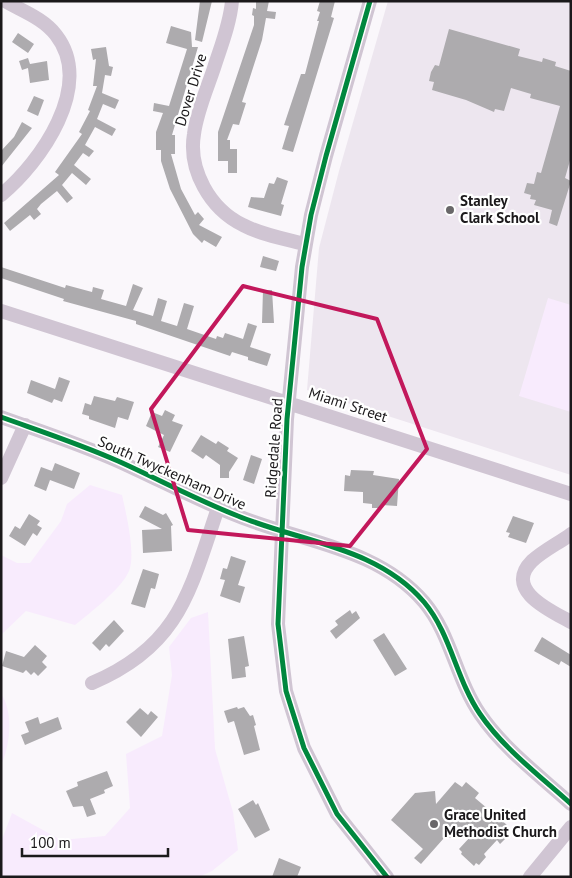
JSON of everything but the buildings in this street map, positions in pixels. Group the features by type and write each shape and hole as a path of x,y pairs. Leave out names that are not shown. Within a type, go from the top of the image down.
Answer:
{"street":[{"path":"1,195 26,171 46,144 58,120 69,87 66,54 56,34 36,18 5,1"},
{"name":"Dover Drive","path":"232,1 226,30 194,134 196,168 210,197 234,220 273,236 305,244"},
{"name":"Ridgedale Road","path":"370,1 326,156 305,244 289,403 281,530 278,624 286,691 294,722 317,777 337,814 388,877"},
{"name":"Miami Street","path":"1,311 571,494"},
{"name":"South Twyckenham Drive","path":"1,417 115,460 218,508 359,555 394,575 424,603 444,635 461,679 479,713 510,748 571,804"},
{"path":"1,478 25,425"},
{"path":"92,683 118,672 137,659 169,628 191,588 218,508"},
{"path":"571,534 531,562 525,578 526,590 532,599 571,622"},
{"path":"530,877 571,827"}],"highlighted area":[{"path":"243,286 377,319 427,449 350,546 188,530 151,409"}],"shaded area":[{"name":"Stanley Clark School","path":"388,1 571,1 571,475 307,390 319,248"},
{"path":"548,298 571,305 571,412 519,396"},
{"path":"90,485 122,495 130,533 131,564 126,577 105,600 75,625 26,611 1,635 1,555 17,563 30,563 61,521 67,504"},
{"path":"208,612 215,749 233,812 238,850 212,871 199,877 1,877 1,842 12,813 61,840 105,836 130,808 126,754 162,736 172,675 169,647 191,618"},
{"path":"1,694 8,710 9,729 7,749 1,765"}],"cycle path":[{"path":"370,1 326,156 311,215 302,267 287,419 278,624 286,691 304,748 337,814 387,877"},
{"path":"1,417 104,455 238,516 337,548 361,557 384,569 405,584 424,602 433,615 441,628 472,700 489,726 522,761 571,804"}],"place":[{"name":"Stanley Clark School","path":"450,210"},
{"name":"Grace United Methodist Church","path":"434,824"}]}
